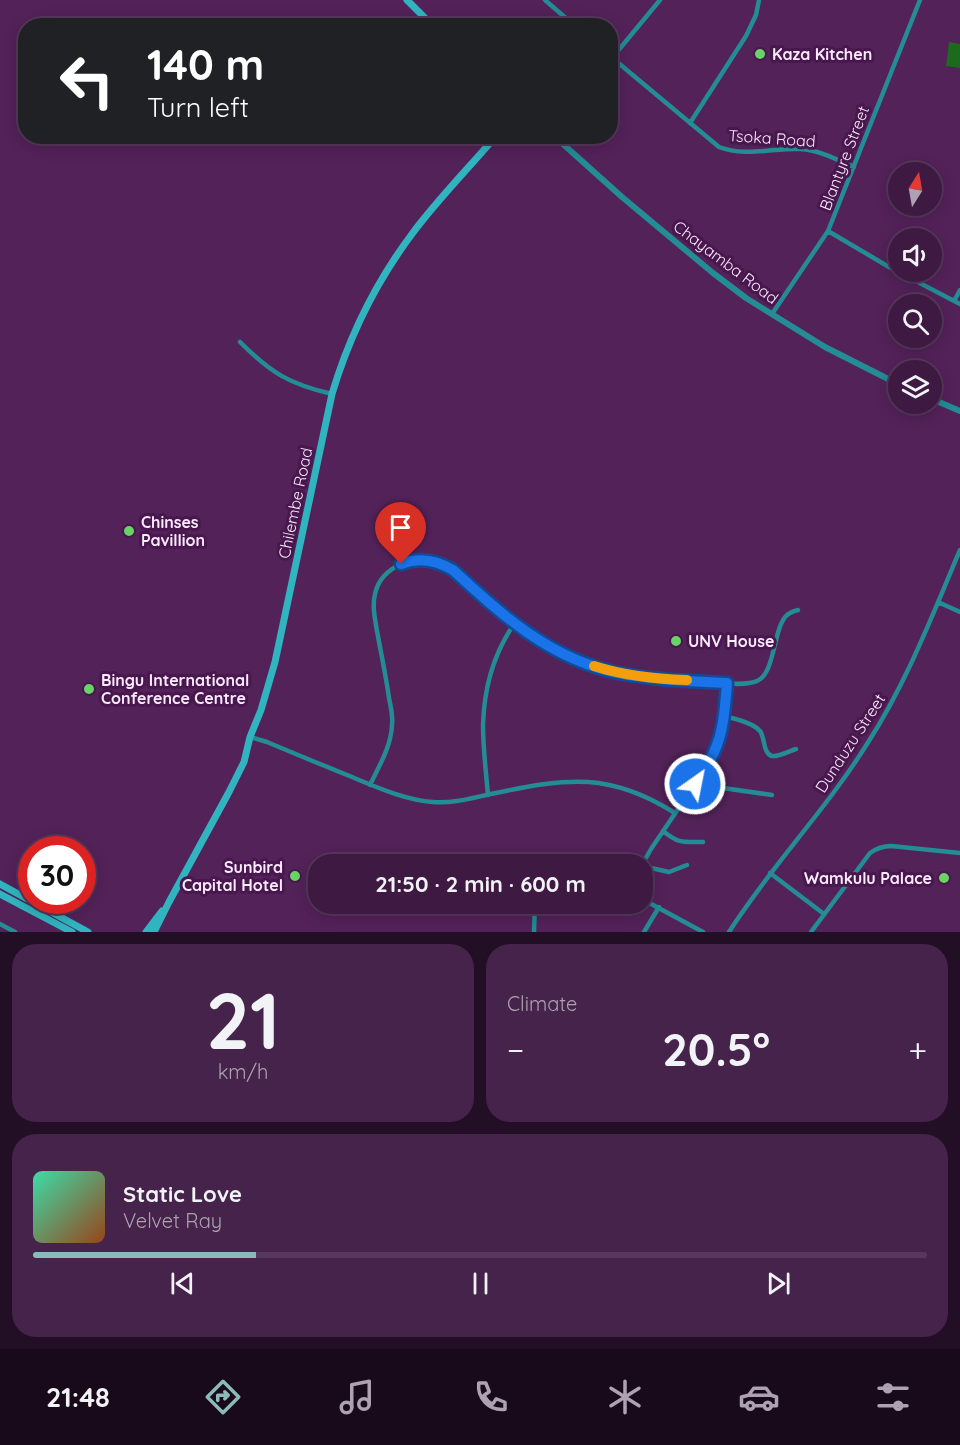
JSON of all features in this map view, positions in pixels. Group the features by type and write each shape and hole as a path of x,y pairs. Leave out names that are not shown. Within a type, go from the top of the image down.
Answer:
{"main road":[{"path":"407,0 425,18"},
{"name":"Chilembe Road","path":"169,902 236,779 257,722 275,662 339,370 375,291 398,254 430,212 489,144"},
{"path":"0,884 88,932"},
{"path":"0,894 72,932"},
{"path":"146,932 169,902"},
{"path":"154,932 169,902"}],"street":[{"path":"545,0 566,18"},
{"path":"618,49 660,0"},
{"path":"690,123 746,36 756,15 759,0"},
{"name":"Blantyre Street","path":"772,314 828,231 920,0"},
{"name":"Tsoka Road","path":"618,63 712,142 726,149 744,152 806,150 825,154 854,166"},
{"name":"Chayamba Road","path":"563,144 622,197 746,298 825,347 888,379"},
{"path":"828,231 889,267 960,304"},
{"path":"954,301 960,290"},
{"path":"240,342 283,378 332,394"},
{"path":"942,403 960,411"},
{"name":"Dunduzu Street","path":"729,932 754,893 835,790 867,745 910,666 960,550"},
{"path":"370,785 388,747 393,723 374,604 382,578 391,570 409,561 436,562 453,570 514,624 554,650 616,672 670,680 727,683 760,680 764,676 784,619 791,612 798,610"},
{"path":"938,602 960,612"},
{"path":"488,795 483,725 486,696 496,656 514,624"},
{"path":"649,854 714,752 721,732 727,683"},
{"path":"723,716 735,718 758,729 762,733 767,753 771,756 795,749"},
{"path":"250,737 411,799 434,802 456,801 533,785 582,781 619,787 653,800 675,813"},
{"path":"695,784 771,795"},
{"path":"663,831 677,841 703,842"},
{"path":"811,932 870,853 880,847 891,846 960,853"},
{"path":"653,868 669,872 687,865"},
{"path":"770,873 824,914"},
{"path":"653,904 703,932"},
{"path":"644,932 658,907"},
{"path":"534,932 535,914"},
{"path":"0,924 15,932"}],"green space":[{"path":"949,42 960,44 960,68 946,66"}],"slow traffic":[{"path":"594,666 639,676 687,680"}],"place":[{"name":"Kaza Kitchen","path":"760,54"},
{"name":"Chinses Pavillion","path":"129,531"},
{"name":"UNV House","path":"676,641"},
{"name":"Bingu International Conference Centre","path":"89,689"},
{"name":"Sunbird Capital Hotel","path":"295,876"},
{"name":"Wamkulu Palace","path":"944,878"}],"route":[{"path":"401,564 423,560 444,565 453,570 514,624 554,650 573,658 616,672 639,676 727,683 721,732 717,745 695,784"}]}
